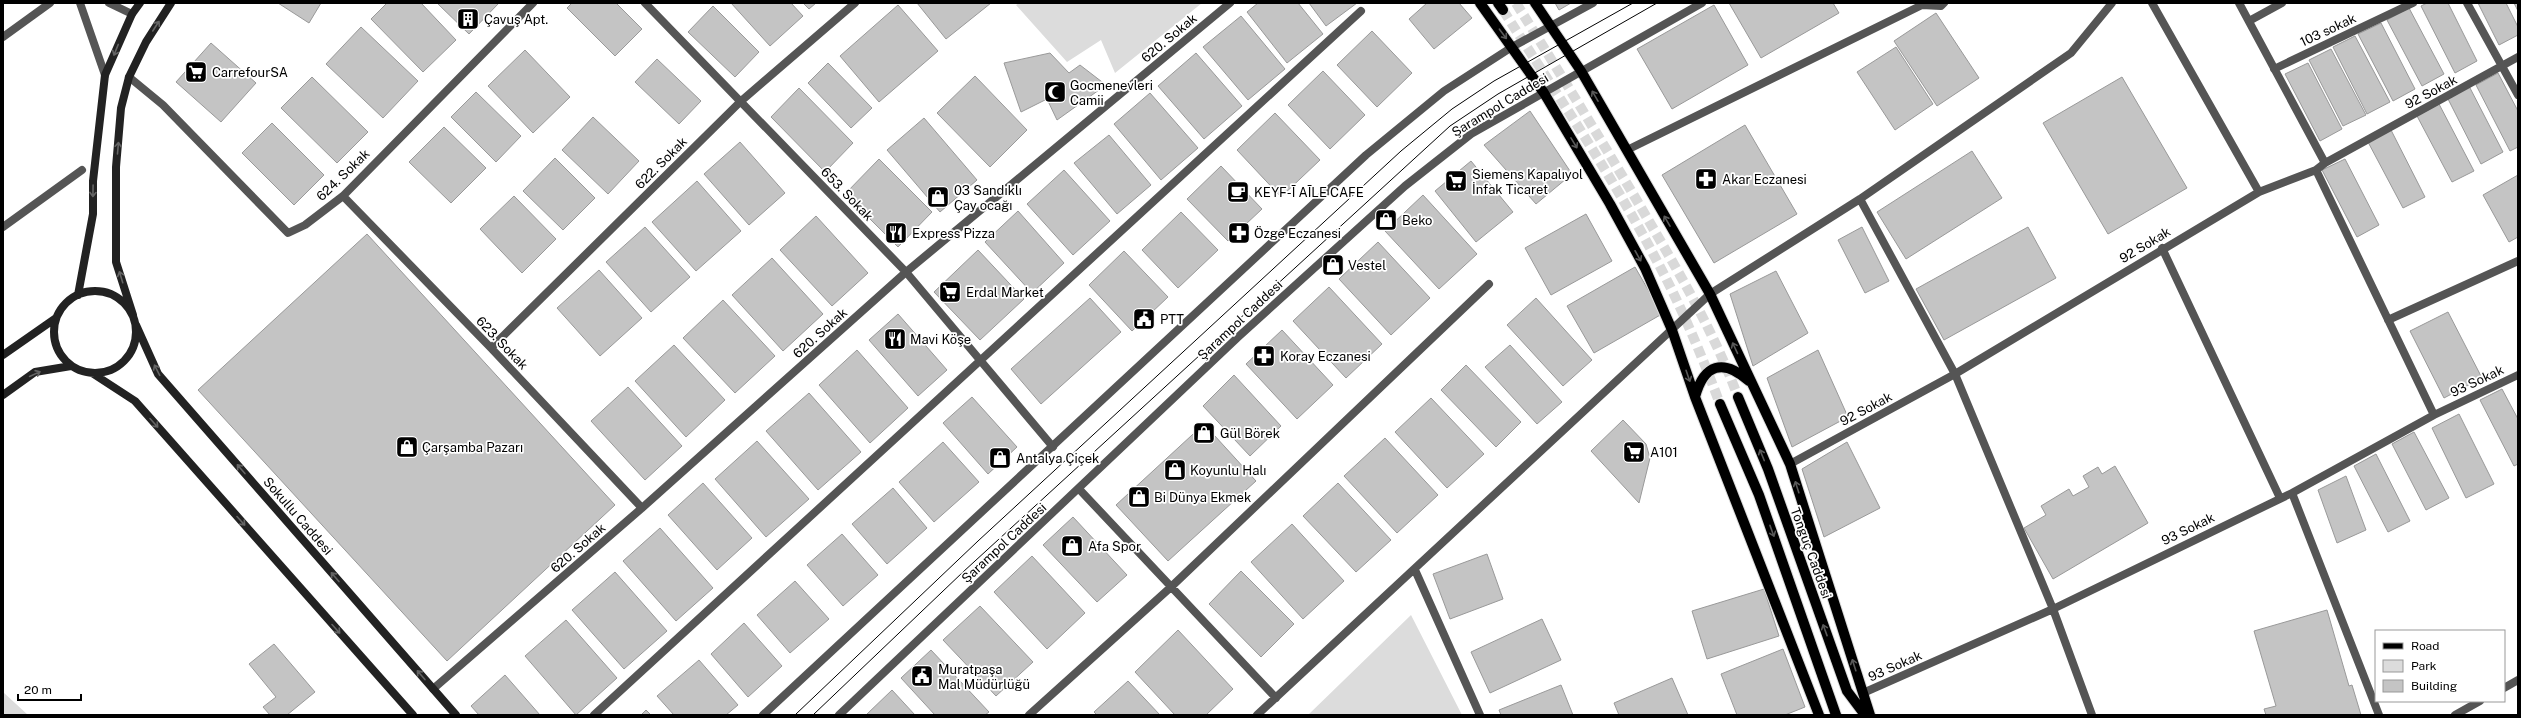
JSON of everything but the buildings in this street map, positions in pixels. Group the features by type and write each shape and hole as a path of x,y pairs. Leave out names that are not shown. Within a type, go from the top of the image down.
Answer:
{"main road":[{"path":"78,294 93,214 93,181 105,75 132,14 140,3"},
{"path":"92,373 102,373 122,364 134,346 136,325 116,262 115,209 121,108 129,77 146,42 171,3"},
{"path":"1480,3 1544,93 1610,204 1641,261 1672,330 1695,397 1819,715"},
{"path":"1535,3 1581,70 1710,294 1790,464 1870,715"},
{"path":"133,315 127,305 109,293 88,291 78,294 61,308 56,318 54,339 63,359 71,366 92,373 135,401 413,715"},
{"path":"3,355 56,318"},
{"name":"Sokullu Caddesi","path":"136,325 158,374 456,715"},
{"path":"3,394 35,372 71,366"},
{"path":"1695,397 1698,385 1704,377 1716,367 1724,366 1734,369 1751,383"},
{"name":"Tonguç Caddesi","path":"1738,397 1768,469 1847,691 1865,715"},
{"path":"1720,404 1759,495 1836,715"}],"street":[{"path":"3,37 50,3"},
{"path":"80,3 105,75"},
{"path":"109,3 132,14"},
{"name":"624. Sokak","path":"129,77 163,105 288,233 305,225 342,196 533,3"},
{"name":"653. Sokak","path":"645,3 906,272 1052,447"},
{"name":"622. Sokak","path":"491,348 740,102 856,3"},
{"name":"620. Sokak","path":"433,689 642,508 906,272 1230,3"},
{"path":"763,715 1366,155 1444,91 1512,47 1593,3"},
{"name":"Şarampol Caddesi","path":"839,715 1238,338 1405,186 1471,134 1544,93 1581,70 1702,3"},
{"path":"1627,150 1922,5 1940,6 1944,3"},
{"path":"1257,715 1415,570 1710,294 1860,199 2071,52 2112,3"},
{"path":"2152,3 2259,192"},
{"path":"2240,3 2325,163"},
{"path":"2249,21 2282,3"},
{"name":"103 sokak","path":"2274,69 2413,3"},
{"path":"2467,3 2518,95"},
{"path":"594,715 979,359 1361,11"},
{"name":"92 Sokak","path":"1790,464 1955,374 2162,248 2259,192 2316,170 2325,163 2518,57"},
{"path":"3,227 82,170"},
{"path":"2316,170 2434,415"},
{"name":"623. Sokak","path":"342,196 491,348 642,508"},
{"path":"1860,199 1955,374 2053,609 2092,715"},
{"path":"2162,248 2280,498"},
{"path":"2388,320 2518,261"},
{"path":"1029,715 1171,587 1489,284"},
{"name":"93 Sokak","path":"1863,693 2053,609 2292,493 2434,415 2518,375"},
{"path":"1079,489 1276,698"},
{"path":"2292,493 2379,715"},
{"path":"1415,570 1480,715"},
{"path":"2505,687 2518,680"},
{"path":"2455,715 2478,702"}],"green space":[{"path":"1019,3 1202,3 1115,73 1101,40 1067,62 1016,5"},
{"path":"1411,615 1462,715 1308,715"},
{"path":"3,692 28,715 3,715"}],"tunnel":[{"path":"1516,3 1640,206 1680,275 1721,355 1738,397"},
{"path":"1503,10 1583,135 1640,230 1667,280 1699,350 1720,404"}],"tram line":[{"path":"795,715 978,541 1401,151 1452,109 1494,81 1633,3"},
{"path":"813,715 963,572 1450,126 1498,94 1657,3"}],"place":[{"name":"Çavuş Apt.","path":"468,19"},
{"name":"CarrefourSA","path":"196,72"},
{"name":"Gocmenevleri Camii","path":"1055,92"},
{"name":"Akar Eczanesi","path":"1706,179"},
{"name":"Siemens Kapalıyol İnfak Ticaret","path":"1456,181"},
{"name":"KEYF-Ī AĪLE CAFE","path":"1238,192"},
{"name":"03 Sandıklı Çay ocağı","path":"938,197"},
{"name":"Beko","path":"1386,220"},
{"name":"Express Pizza","path":"896,233"},
{"name":"Özge Eczanesi","path":"1239,233"},
{"name":"Vestel","path":"1333,265"},
{"name":"Erdal Market","path":"950,292"},
{"name":"PTT","path":"1144,319"},
{"name":"Mavi Köşe","path":"895,339"},
{"name":"Koray Eczanesi","path":"1264,356"},
{"name":"Gül Börek","path":"1204,433"},
{"name":"Çarşamba Pazarı","path":"407,447"},
{"name":"A101","path":"1634,452"},
{"name":"Antalya Çiçek","path":"1000,458"},
{"name":"Koyunlu Halı","path":"1175,470"},
{"name":"Bi Dünya Ekmek","path":"1139,497"},
{"name":"Afa Spor","path":"1072,546"},
{"name":"Muratpaşa Mal Müdürlüğü","path":"922,676"}]}
